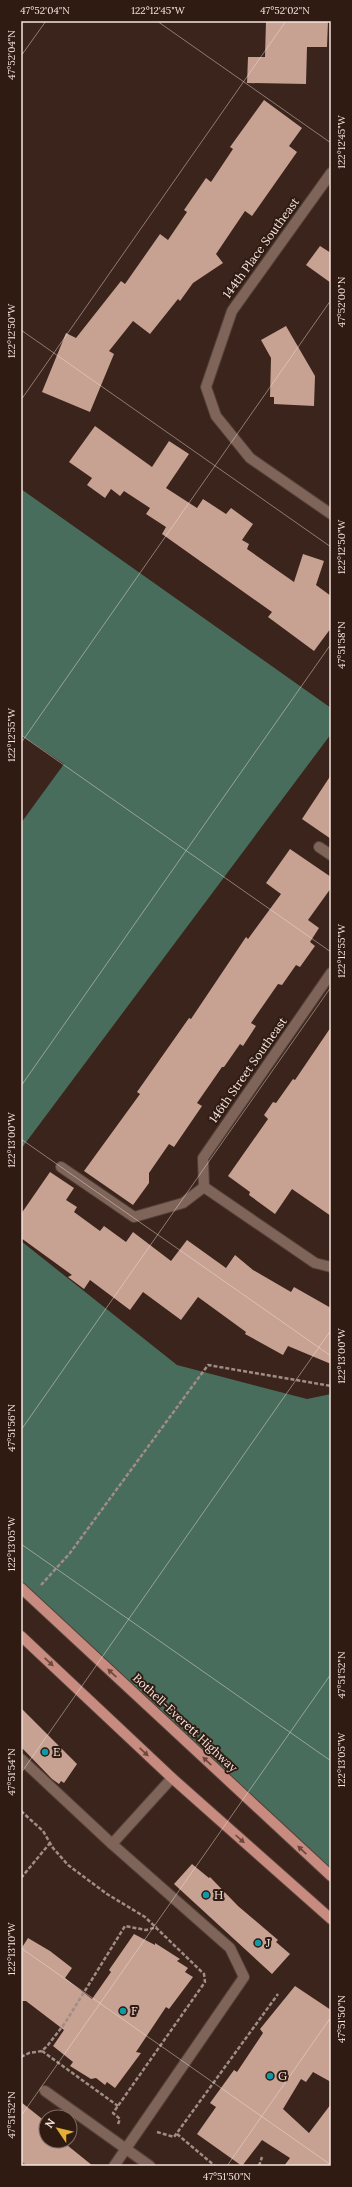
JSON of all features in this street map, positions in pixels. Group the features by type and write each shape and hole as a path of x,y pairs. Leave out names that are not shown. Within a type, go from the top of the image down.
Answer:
{"main road":[{"name":"Bothell-Everett Highway","path":"21,1588 331,1876"},
{"path":"21,1636 172,1778 331,1919"}],"street":[{"name":"144th Place Southeast","path":"331,173 232,311 206,387 216,416 250,458 331,514"},
{"path":"319,847 331,855"},
{"name":"146th Street Southeast","path":"204,1187 203,1158 331,973"},
{"path":"61,1167 134,1217 183,1203 204,1187 315,1263 331,1267"},
{"path":"21,1759 112,1844 230,1948 244,1976 127,2150 114,2166"},
{"path":"112,1844 172,1778"},
{"path":"45,2091 150,2166"}],"path":[{"path":"30,1596 70,1553 208,1365 331,1386"},
{"path":"21,1811 43,1831 50,1843 68,1865 83,1877 145,1916 204,1974 205,1982 113,2113 120,2119 117,2126 165,2133 174,2137 278,1994"},
{"path":"21,1878 50,1843"},
{"path":"42,2051 65,2022 125,1926 146,1930 157,1927"},
{"path":"21,2057 29,2052 42,2051 118,2106"},
{"path":"177,2134 215,2166"},
{"path":"259,2166 262,2157"},
{"path":"21,2163 25,2166"}],"green space":[{"path":"21,489 331,708 331,734 21,1149 21,823 64,764 21,735"},
{"path":"21,1241 177,1365 307,1399 331,1394 331,1876 21,1588"}],"building":[{"path":"266,21 328,21 327,47 307,47 306,84 247,83 248,57 265,57"},
{"path":"264,100 302,128 289,146 297,152 252,216 245,211 216,254 223,263 193,283 180,301 178,299 150,334 133,321 109,351 114,354 90,412 42,392 66,333 76,338 121,281 125,284 160,234 168,240 187,212 184,210 206,178 211,182 233,149 230,147"},
{"path":"320,246 331,253 331,283 306,265"},
{"path":"286,326 315,376 314,406 274,404 274,397 270,397 271,358 261,340"},
{"path":"95,426 152,467 169,441 189,454 166,488 197,508 203,499 226,514 231,508 253,524 242,540 249,544 247,549 294,582 303,554 324,561 316,585 331,596 331,628 314,651 268,617 272,612 162,534 166,527 146,514 150,508 124,491 120,496 111,489 105,498 87,485 92,478 69,462"},
{"path":"331,775 331,839 302,819"},
{"path":"290,849 331,877 331,888 308,920 319,928 310,942 315,946 300,967 296,965 282,985 278,984 251,1023 256,1026 243,1046 240,1044 197,1103 202,1106 174,1147 169,1144 149,1173 149,1183 133,1205 84,1171 140,1094 137,1092 189,1018 191,1019 246,937 248,939 281,894 266,883"},
{"path":"331,1027 331,1216 292,1189 275,1214 249,1195 250,1192 228,1176 268,1119 264,1115 273,1102 276,1103 293,1079 295,1080"},
{"path":"50,1172 74,1188 66,1200 77,1207 74,1212 100,1231 104,1226 126,1242 133,1232 171,1261 187,1240 226,1268 235,1255 253,1270 291,1292 294,1287 331,1308 331,1364 288,1346 283,1355 245,1334 246,1332 198,1297 181,1320 143,1292 130,1310 90,1280 84,1289 68,1277 72,1275 21,1238 21,1214"},
{"name":"E","path":"21,1708 77,1764 64,1783 61,1781 59,1784 52,1779 21,1747"},
{"path":"192,1864 209,1878 210,1877 238,1906 278,1940 276,1942 290,1954 272,1974 174,1884"},
{"name":"F","path":"134,1934 155,1945 155,1943 180,1959 177,1961 188,1968 185,1972 193,1977 169,2009 166,2007 136,2052 141,2053 115,2088 107,2082 105,2085 96,2078 91,2079 70,2066 73,2062 53,2046 64,2030 26,2001 21,2001 21,1949 28,1938 50,1951 72,1968 65,1978 92,1999 111,1972 109,1970"},
{"name":"G","path":"295,1986 331,2010 331,2082 313,2072 306,2082 301,2079 283,2109 309,2133 331,2104 331,2166 284,2166 290,2158 262,2140 242,2166 197,2134 216,2107 210,2103 234,2070 237,2072 263,2033 260,2029"},
{"path":"21,2102 38,2116 38,2149 72,2149 93,2166 27,2166 21,2161"}],"place":[{"name":"E","path":"45,1752"},
{"name":"H","path":"206,1895"},
{"name":"J","path":"258,1943"},
{"name":"F","path":"123,2011"},
{"name":"G","path":"270,2076"}]}
